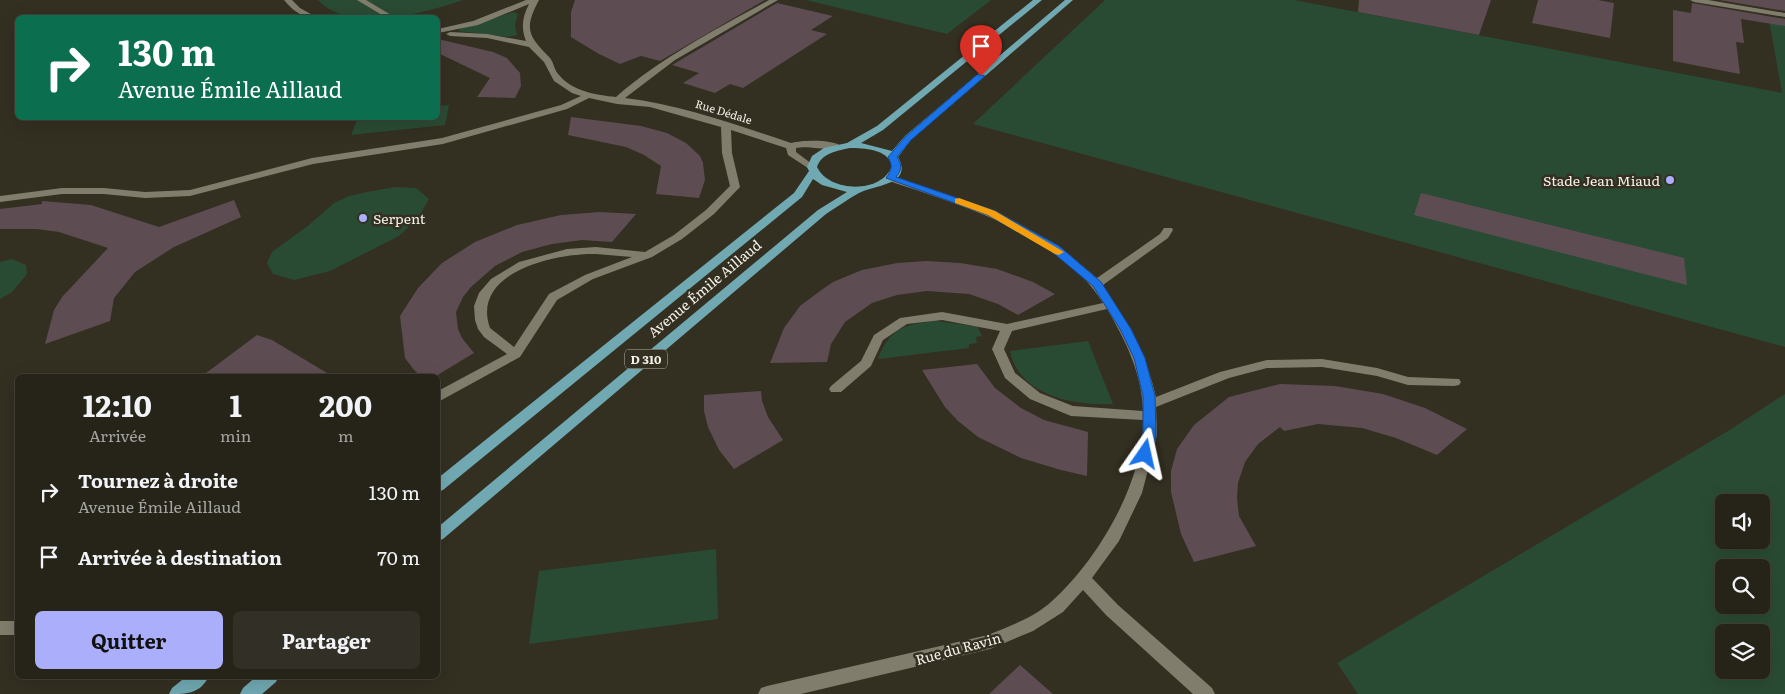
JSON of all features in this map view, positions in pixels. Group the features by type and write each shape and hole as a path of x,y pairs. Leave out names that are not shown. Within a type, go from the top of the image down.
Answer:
{"main road":[{"path":"850,145 880,128 1038,0"},
{"path":"893,157 908,138 1069,0"},
{"path":"812,170 819,180 829,186 843,189 871,187 890,178 896,171 897,164 893,157 875,148 850,145"},
{"name":"Avenue Émile Aillaud","path":"440,484 798,195 819,155 838,147 850,145"},
{"name":"Avenue Émile Aillaud","path":"440,532 822,212 858,189"},
{"path":"178,694 196,679"},
{"path":"249,694 266,679"}],"street":[{"path":"288,0 297,10 308,15"},
{"path":"361,0 388,15"},
{"path":"440,32 475,23 534,0"},
{"name":"Rue Dédale","path":"534,0 530,6 526,22 526,32 532,45 548,61 557,79 575,91 587,96 650,104 726,124 791,146"},
{"path":"617,101 640,78 666,61 774,0"},
{"path":"1694,0 1785,15"},
{"path":"440,32 475,35 532,45"},
{"path":"0,199 62,191 104,191 145,195 190,194 312,161 443,141 564,108 587,96"},
{"path":"440,395 516,354 554,297 590,277 648,255 710,212 735,187 727,153 726,124"},
{"path":"812,170 791,153 791,146 805,143 838,147"},
{"name":"Rue du Ravin","path":"767,694 990,642 1027,626 1057,607 1082,580 1114,537 1135,493 1150,436 1149,410 1139,358 1125,329 1097,284 1055,248 992,213 890,178"},
{"path":"1097,284 1164,236 1168,230"},
{"path":"516,354 485,331 478,311 484,294 506,274 545,256 569,251 648,255"},
{"path":"836,389 866,363 878,338 904,321 942,316 1006,328 1110,305"},
{"path":"1006,328 998,349 1010,374 1035,396 1071,411 1149,410 1177,395 1225,375 1267,364 1322,363 1377,372 1408,381 1454,382"},
{"path":"1082,580 1112,610 1206,694"},
{"path":"0,628 15,628"}],"green space":[{"path":"318,0 463,0 409,15 345,15 332,10"},
{"path":"806,0 991,0 947,34"},
{"path":"1105,0 1294,0 1782,93 1769,20 1785,23 1785,347 973,124"},
{"path":"514,12 518,14 515,25 517,35 508,37 458,31 461,28"},
{"path":"449,105 445,125 351,135 357,120 440,120 440,106"},
{"path":"395,187 416,188 429,199 418,218 399,236 330,271 294,280 273,274 267,263 272,252 309,225 334,203 349,196"},
{"path":"12,259 26,265 27,274 12,292 0,299 0,262"},
{"path":"937,321 978,327 982,336 976,337 977,343 969,344 969,348 878,359 888,340 900,329 916,324"},
{"path":"1088,341 1113,404 1082,403 1066,400 1036,388 1024,379 1015,366 1010,351"},
{"path":"1785,394 1785,694 1358,694 1337,663 1728,431"},
{"path":"716,549 718,619 529,644 539,571"}],"building":[{"path":"575,0 765,0 660,61 641,56 620,64 571,37 571,12"},
{"path":"1359,0 1491,0 1479,35 1358,12"},
{"path":"1538,0 1598,0 1614,3 1610,38 1532,23"},
{"path":"1719,0 1785,0 1785,11"},
{"path":"777,3 833,16 811,30 827,34 743,88 730,84 715,93 683,83 699,73 672,65"},
{"path":"1692,3 1785,19 1785,26 1741,19 1744,43 1736,42 1740,74 1673,61 1673,10 1691,13"},
{"path":"440,39 493,52 507,58 520,73 521,86 515,98 477,97 490,78 440,54"},
{"path":"571,117 641,126 667,133 686,143 700,156 703,163 705,180 699,198 656,194 661,166 644,155 626,147 568,135"},
{"path":"1421,193 1684,258 1687,285 1414,215"},
{"path":"234,200 241,217 174,247 135,272 114,298 110,321 45,344 54,310 62,297 108,248 59,232 37,229 0,229 0,209 42,204 42,201 91,205 159,227"},
{"path":"600,212 636,214 612,242 582,240 552,244 522,252 495,266 471,287 463,297 456,312 458,329 462,338 474,353 439,374 419,374 414,370 405,358 400,316 418,288 442,263 475,242 517,225 561,215"},
{"path":"926,261 960,263 997,269 1033,282 1055,294 1018,315 998,304 969,294 927,291 897,295 872,303 845,322 831,344 827,362 770,363 784,328 800,306 833,282 862,270 897,263"},
{"path":"257,335 272,340 329,374 205,374"},
{"path":"977,364 995,388 1021,408 1044,420 1088,432 1087,476 1021,458 978,437 958,421 945,407 922,370"},
{"path":"1280,384 1335,386 1383,394 1425,408 1467,429 1437,455 1396,438 1362,428 1318,424 1284,431 1280,427 1258,444 1245,462 1238,483 1239,516 1256,546 1194,562 1181,534 1171,492 1171,471 1177,449 1194,425 1229,397"},
{"path":"761,391 762,401 768,417 783,440 734,469 719,450 708,427 704,411 704,395"},
{"path":"1020,665 1053,694 989,694"}],"slow traffic":[{"path":"959,201 992,213 1026,231 1059,252"}],"place":[{"name":"Stade Jean Miaud","path":"1670,180"},
{"name":"Serpent","path":"363,218"}],"route":[{"path":"981,76 908,138 893,157 897,164 896,171 890,178 930,190 992,213 1055,248 1097,284 1125,329 1139,358 1149,396 1150,436 1145,454"}]}
